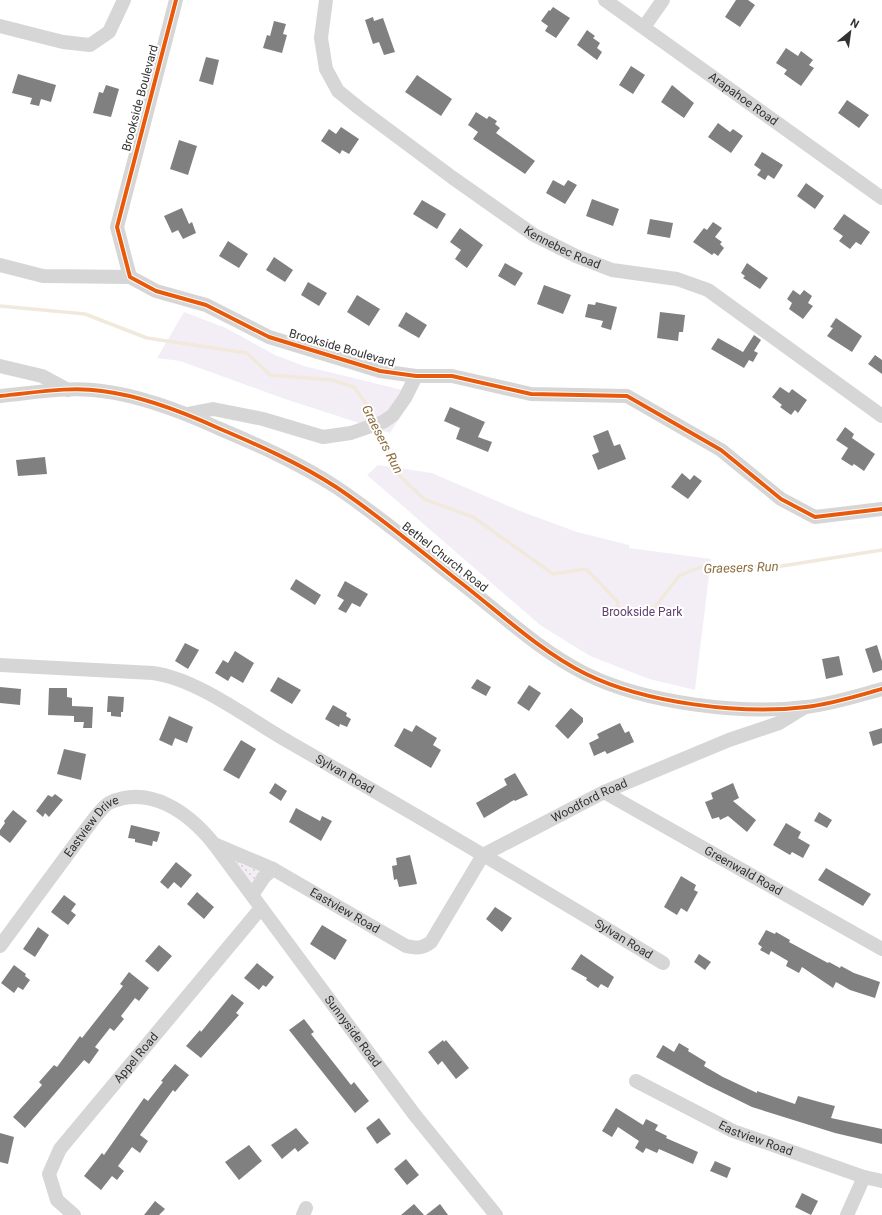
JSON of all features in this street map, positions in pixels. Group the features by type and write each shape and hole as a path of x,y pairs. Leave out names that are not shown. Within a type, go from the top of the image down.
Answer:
{"street":[{"path":"0,26 63,42 90,45 109,32 124,0"},
{"name":"Brookside Boulevard","path":"176,0 117,227 130,277 156,291 206,305 270,337 380,371 416,376 452,376 531,394 627,396 721,450 781,499 815,517 882,509"},
{"name":"Kennebec Road","path":"326,0 321,38 326,69 338,91 365,113 534,235 576,256 612,270 677,280 708,290 882,416"},
{"name":"Arapahoe Road","path":"605,0 882,198"},
{"path":"644,27 663,0"},
{"path":"0,265 43,276 130,277"},
{"path":"0,366 42,376 68,390"},
{"path":"187,414 213,409 263,419 323,437 351,433 377,424 393,415 405,398 416,376"},
{"name":"Bethel Church Road","path":"0,396 68,390 101,391 140,399 187,414 288,460 334,486 382,520 528,636 562,660 587,674 618,687 690,703 741,709 805,707 882,689"},
{"name":"Sylvan Road","path":"0,665 154,673 177,678 226,705 482,855 663,963"},
{"name":"Woodford Road","path":"482,855 604,792 729,740 779,723 805,707"},
{"name":"Greenwald Road","path":"604,792 882,949"},
{"name":"Eastview Drive","path":"0,946 88,827 108,804 127,797 140,796 160,802 179,812 199,826 214,844"},
{"name":"Eastview Road","path":"214,844 273,869 406,946 418,949 425,947 431,942 482,855"},
{"name":"Sunnyside Road","path":"214,844 414,1114 496,1215"},
{"path":"252,895 264,877 273,869"},
{"name":"Appel Road","path":"74,1215 57,1200 49,1174 60,1149 261,908"},
{"name":"Eastview Road","path":"636,1081 733,1131 864,1177 882,1181"},
{"path":"848,1215 864,1177"}],"green space":[{"path":"184,312 226,328 275,355 304,366 415,393 390,433 285,399 180,361 157,358"},
{"name":"Brookside Park","path":"378,465 432,473 520,511 577,532 629,545 629,548 711,559 695,690 649,679 590,656 540,625 367,475"},
{"path":"228,853 264,869 250,883"}],"building":[{"path":"736,0 748,0 755,5 740,27 725,17"},
{"path":"553,7 570,18 556,38 545,31 548,26 541,21"},
{"path":"373,17 374,21 383,18 395,52 384,55 379,42 373,44 365,20"},
{"path":"274,21 286,24 283,34 287,35 282,53 263,48 267,35 270,36"},
{"path":"587,30 595,36 593,38 600,43 597,48 602,52 597,60 577,45"},
{"path":"786,48 798,56 801,51 813,60 809,65 814,68 801,86 784,74 787,70 776,63"},
{"path":"206,57 219,60 213,85 199,81"},
{"path":"631,66 645,75 633,94 619,85"},
{"path":"18,74 56,85 51,102 41,99 39,106 30,104 32,98 12,93"},
{"path":"417,75 452,99 441,116 405,92"},
{"path":"106,85 119,89 111,117 93,113 99,92 103,93"},
{"path":"672,85 694,103 684,118 661,102"},
{"path":"847,100 869,115 859,128 838,113"},
{"path":"476,112 487,119 489,116 497,121 495,124 500,128 496,133 535,161 525,174 473,139 478,132 468,125"},
{"path":"718,123 730,132 733,129 743,136 731,153 708,137"},
{"path":"341,127 359,139 349,154 342,150 340,154 321,141 329,129 336,134"},
{"path":"179,140 197,146 188,175 170,169"},
{"path":"762,152 783,165 774,179 768,175 765,180 757,175 761,170 754,165"},
{"path":"553,180 564,186 568,180 577,185 565,204 546,193"},
{"path":"806,183 824,196 815,209 797,196"},
{"path":"592,199 619,209 613,226 586,216"},
{"path":"422,200 446,214 437,229 413,214"},
{"path":"182,208 189,224 192,222 196,233 183,239 178,230 172,233 164,216"},
{"path":"844,214 870,232 861,245 856,242 850,249 839,241 843,236 833,229"},
{"path":"650,219 673,223 670,238 647,234"},
{"path":"713,222 722,228 715,237 722,242 720,244 724,248 718,256 714,253 712,255 693,242 704,228 707,230"},
{"path":"460,228 483,245 467,268 455,259 461,250 450,242"},
{"path":"228,241 248,254 239,268 219,256"},
{"path":"274,257 293,270 285,282 266,270"},
{"path":"505,263 523,273 515,286 498,276"},
{"path":"747,263 768,278 760,289 743,278 745,276 741,273"},
{"path":"308,282 327,293 319,306 301,295"},
{"path":"544,285 571,295 563,314 537,304"},
{"path":"793,290 800,295 804,290 812,296 808,303 813,306 803,319 789,309 792,303 787,299"},
{"path":"357,295 380,309 369,326 347,312"},
{"path":"596,302 617,307 611,330 601,327 603,321 585,317 588,304 595,305"},
{"path":"406,312 427,325 419,338 398,326"},
{"path":"660,312 685,315 683,332 679,332 678,341 657,338"},
{"path":"836,318 862,336 852,352 827,336 833,328 830,327"},
{"path":"754,335 761,340 754,351 758,353 753,362 749,360 744,368 711,349 718,338 743,352"},
{"path":"875,355 882,360 882,374 868,364"},
{"path":"780,387 789,393 792,389 807,400 798,413 795,410 791,415 780,407 782,405 772,397"},
{"path":"450,407 485,422 478,437 492,442 488,452 456,439 460,428 444,421"},
{"path":"845,427 854,434 852,438 875,454 864,471 854,464 852,466 841,459 848,448 836,440"},
{"path":"608,430 614,446 620,444 626,459 598,470 592,455 599,452 593,436"},
{"path":"45,457 47,474 18,476 16,460"},
{"path":"682,473 690,480 694,475 702,481 688,499 671,487"},
{"path":"296,579 321,595 315,605 290,589"},
{"path":"345,581 368,594 360,607 352,603 346,613 338,609 344,600 337,596"},
{"path":"185,643 199,650 188,669 175,661"},
{"path":"877,645 882,661 882,670 873,673 865,649"},
{"path":"235,651 254,663 243,683 231,676 228,681 215,673 223,660 228,663"},
{"path":"839,656 843,675 826,679 822,659"},
{"path":"278,677 301,690 292,704 270,691"},
{"path":"477,679 491,687 486,696 471,688"},
{"path":"529,685 541,693 529,711 517,703"},
{"path":"0,687 21,689 20,705 0,703"},
{"path":"49,688 67,688 67,697 72,698 72,706 93,707 92,728 83,728 84,722 74,722 74,716 48,715"},
{"path":"108,696 124,697 123,712 121,712 121,717 111,716 111,712 107,712"},
{"path":"333,705 347,713 346,716 351,719 347,727 340,724 339,727 325,719"},
{"path":"571,708 583,718 583,722 568,739 555,726"},
{"path":"169,716 193,727 187,743 175,738 172,746 159,740"},
{"path":"620,723 625,733 629,731 634,742 607,754 605,751 594,756 589,743 599,738 597,734"},
{"path":"416,725 437,738 433,745 441,750 431,768 394,746 404,728 412,732"},
{"path":"882,728 882,743 873,746 869,732"},
{"path":"241,740 256,749 239,779 223,770"},
{"path":"64,749 86,754 81,780 57,774"},
{"path":"515,773 528,795 515,801 514,800 484,818 476,803 507,785 504,779"},
{"path":"275,783 287,791 281,801 269,793"},
{"path":"733,783 739,798 733,801 756,820 747,832 728,816 720,820 719,817 712,819 705,802 713,799 711,793"},
{"path":"55,794 63,800 49,817 45,813 43,817 36,811 48,795 52,797"},
{"path":"296,808 320,821 322,816 332,821 321,841 289,822"},
{"path":"13,810 27,821 10,843 0,835 0,830 5,823 4,821"},
{"path":"819,812 832,820 827,828 814,821"},
{"path":"786,823 801,832 798,838 810,845 803,858 792,852 790,855 773,845"},
{"path":"131,825 160,832 157,842 153,841 152,846 135,842 135,839 128,838"},
{"path":"410,855 417,884 399,887 397,879 394,880 392,866 397,865 396,858"},
{"path":"176,862 192,875 181,888 174,882 168,889 160,882"},
{"path":"826,868 871,894 863,906 818,880"},
{"path":"681,876 696,885 694,890 698,892 687,912 681,908 677,915 664,907"},
{"path":"197,892 214,907 204,919 187,904"},
{"path":"64,895 76,904 71,911 76,915 68,925 51,912"},
{"path":"495,907 512,918 502,932 486,919"},
{"path":"322,925 347,940 335,960 310,944"},
{"path":"38,927 49,935 35,957 23,949"},
{"path":"766,930 775,934 776,932 790,940 789,942 828,963 829,962 840,968 841,966 854,973 880,982 875,998 850,990 836,982 833,988 802,967 799,973 786,966 788,961 771,951 769,955 760,950 762,947 758,944"},
{"path":"159,945 172,956 158,972 145,961"},
{"path":"581,954 614,977 608,988 601,984 598,988 586,980 587,978 571,969"},
{"path":"699,954 711,962 705,970 694,962"},
{"path":"257,963 274,977 266,987 263,985 259,990 244,978"},
{"path":"14,965 26,974 25,976 30,980 23,990 18,987 14,993 1,983"},
{"path":"129,972 149,988 139,1001 135,998 121,1016 124,1019 114,1031 110,1028 95,1047 99,1050 89,1064 84,1060 25,1128 13,1117 42,1085 39,1082 54,1065 57,1067 80,1036 82,1038 123,986 120,984"},
{"path":"232,994 244,1003 236,1013 239,1015 201,1058 186,1046 200,1030 201,1032"},
{"path":"304,1019 314,1032 311,1034 351,1085 354,1082 369,1101 355,1113 289,1030"},
{"path":"443,1040 444,1042 446,1040 469,1068 456,1079 442,1061 438,1065 428,1052"},
{"path":"679,1043 689,1049 688,1051 706,1062 704,1066 757,1093 757,1091 795,1104 798,1096 835,1106 831,1118 882,1129 882,1144 835,1133 752,1107 707,1085 656,1057 663,1045 674,1052"},
{"path":"175,1064 189,1075 175,1092 173,1090 140,1135 148,1141 140,1153 132,1147 118,1166 124,1171 117,1180 112,1176 101,1190 84,1176 102,1153 104,1155 144,1098 148,1101 163,1082 161,1081"},
{"path":"616,1108 643,1125 646,1119 658,1125 655,1130 667,1136 666,1138 698,1152 693,1164 659,1149 657,1153 646,1148 643,1153 635,1148 639,1141 618,1127 612,1137 602,1131"},
{"path":"379,1118 391,1134 377,1144 366,1128"},
{"path":"296,1128 309,1143 298,1152 295,1148 282,1159 271,1145"},
{"path":"0,1133 14,1137 8,1164 0,1162"},
{"path":"249,1145 262,1161 239,1180 225,1162"},
{"path":"406,1159 419,1175 407,1185 394,1169"},
{"path":"715,1161 731,1168 727,1178 710,1171"},
{"path":"802,1193 818,1201 811,1215 795,1207"},
{"path":"155,1201 165,1209 159,1215 144,1215"},
{"path":"414,1204 424,1215 401,1215"},
{"path":"440,1204 448,1215 426,1215"}],"waterway":[{"name":"Graesers Run","path":"0,306 85,314 147,338 247,353 270,375 332,380 354,387 371,411 375,421"},
{"name":"Graesers Run","path":"378,427 397,473 424,499 473,517 553,574 586,569 618,602 617,611 633,614 655,607 679,576 700,567 782,566 882,550"}],"cycle path":[{"path":"176,0 117,227 130,277 156,291 206,305 269,337 380,371 416,376 452,376 531,394 627,396 721,450 781,499 815,517 882,509"},
{"path":"0,396 51,390 77,389 132,396 176,410 278,455 322,478 367,509 551,654 586,674 636,693 723,708 780,709 816,706 882,689"}]}
